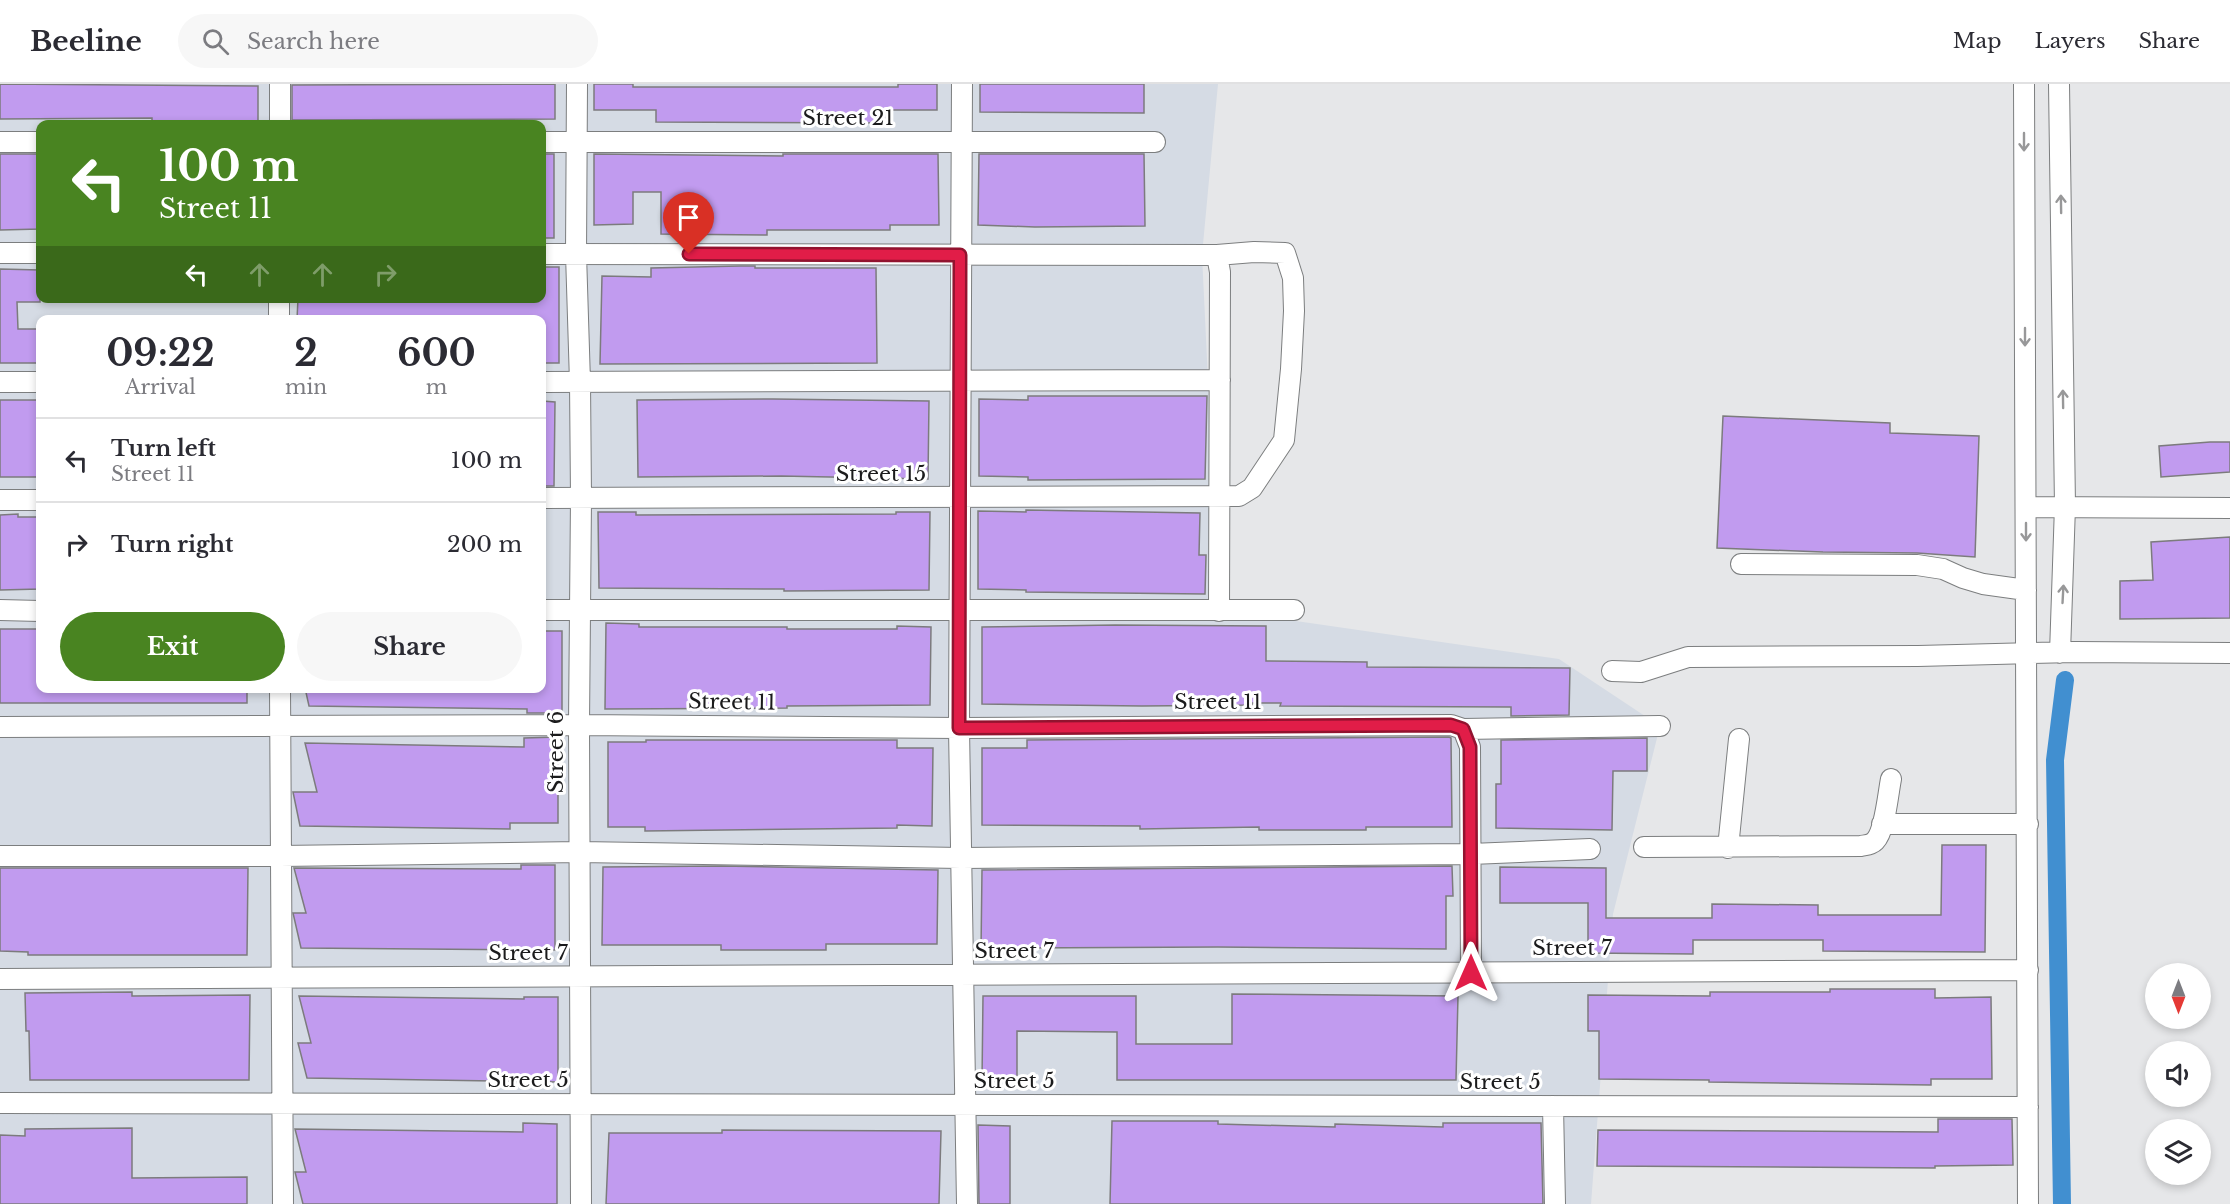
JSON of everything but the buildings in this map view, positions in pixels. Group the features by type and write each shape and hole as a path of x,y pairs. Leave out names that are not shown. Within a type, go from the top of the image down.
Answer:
{"street":[{"path":"280,84 280,120"},
{"name":"Street 6","path":"577,84 576,254 581,498 579,725 581,1204"},
{"path":"962,84 959,728 967,1204"},
{"path":"2024,84 2028,1204"},
{"path":"2059,84 2065,506 2060,653"},
{"path":"0,142 36,142"},
{"name":"Street 21","path":"546,142 1155,142"},
{"name":"Street 15","path":"546,498 1239,496 1252,488 1284,440 1291,369 1293,278 1286,253 1254,252 1217,255"},
{"path":"0,253 36,253"},
{"path":"546,254 1217,255 1220,272 1219,610"},
{"path":"546,382 1220,380"},
{"path":"0,382 36,382"},
{"path":"0,500 36,500"},
{"path":"2026,507 2230,508"},
{"path":"1742,564 1917,565 1943,569 1983,584 2026,590"},
{"path":"0,610 36,610"},
{"path":"546,610 1294,610"},
{"path":"1612,671 1641,672 1688,657 2230,653"},
{"path":"280,693 283,1204"},
{"name":"Street 11","path":"0,727 579,725 959,728 1451,725 1463,729 1660,726"},
{"path":"1463,729 1470,747 1471,973"},
{"path":"1728,848 1739,739"},
{"path":"1644,847 1728,848 1870,844 1876,840 1882,824 1891,779"},
{"path":"1882,824 2028,824"},
{"path":"0,856 280,856 580,852 961,858 1471,854 1590,849"},
{"name":"Street 7","path":"0,979 2028,970"},
{"name":"Street 5","path":"0,1103 2028,1107"},
{"path":"1553,1106 1555,1204"}],"shaded area":[{"path":"0,84 1218,84 1202,255 1219,610 1559,659 1660,726 1613,914 1591,1204 0,1204"}],"waterway":[{"path":"2062,1204 2055,760 2065,680"}],"route":[{"path":"689,254 960,255 959,728 1451,725 1463,729 1470,747 1471,973"}]}
